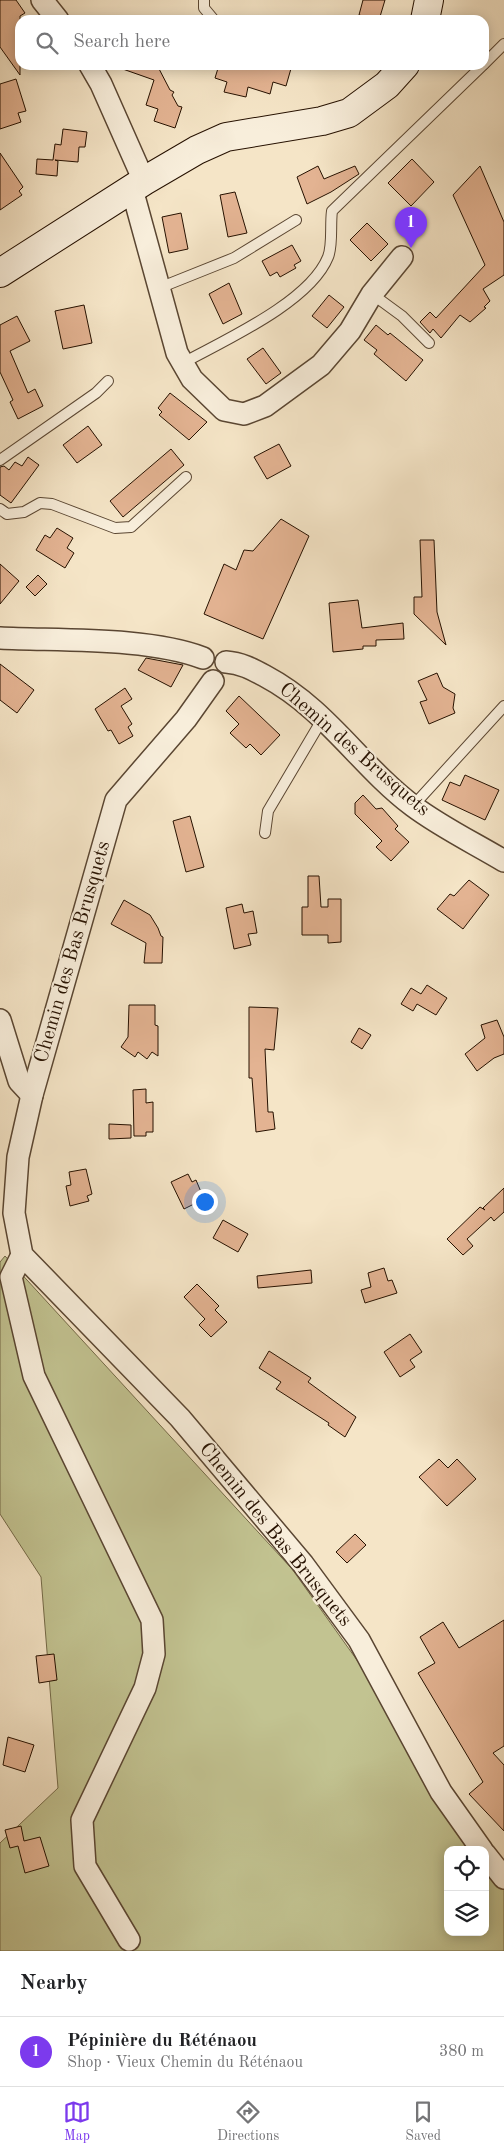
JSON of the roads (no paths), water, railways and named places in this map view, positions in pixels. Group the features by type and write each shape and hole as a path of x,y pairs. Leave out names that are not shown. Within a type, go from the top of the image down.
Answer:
{"main road":[{"path":"426,15 429,0"},
{"path":"0,273 138,185 198,150 226,137 322,121 349,113 387,85 400,70"}],"street":[{"path":"42,0 54,15"},
{"path":"93,70 101,84 138,185 159,288 177,353 192,379 224,410 244,414 265,406 321,365 350,331 372,294 402,256"},
{"path":"0,638 141,645 203,658"},
{"path":"216,653 226,662 225,674 213,681 201,674 200,664 208,654 216,653"},
{"name":"Chemin des Brusquets","path":"226,662 249,667 288,688 341,734 377,774 412,806 504,861"},
{"name":"Chemin des Bas Brusquets","path":"213,681 186,719 116,800 32,1095 18,1157 14,1213 22,1255 180,1418 303,1564 360,1640 442,1792 479,1846"},
{"path":"0,1020 19,1081 32,1095"},
{"path":"22,1255 11,1276 34,1376 152,1620 154,1654 145,1688 82,1820 85,1866 129,1940"},
{"path":"489,1859 504,1878"}],"lane":[{"path":"204,0 204,8 210,15"},
{"path":"489,58 504,44"},
{"path":"183,364 271,315 311,282 328,256 332,211 477,70"},
{"path":"159,288 234,258 296,220"},
{"path":"372,294 402,316 429,344"},
{"path":"0,460 96,393 108,381"},
{"path":"0,509 7,514 24,512 40,503 52,504 115,528 130,527 186,477"},
{"path":"412,806 504,706"},
{"path":"265,834 268,811 323,718"}],"place":[{"name":"Pépinière du Réténaou","path":"411,248"}]}
